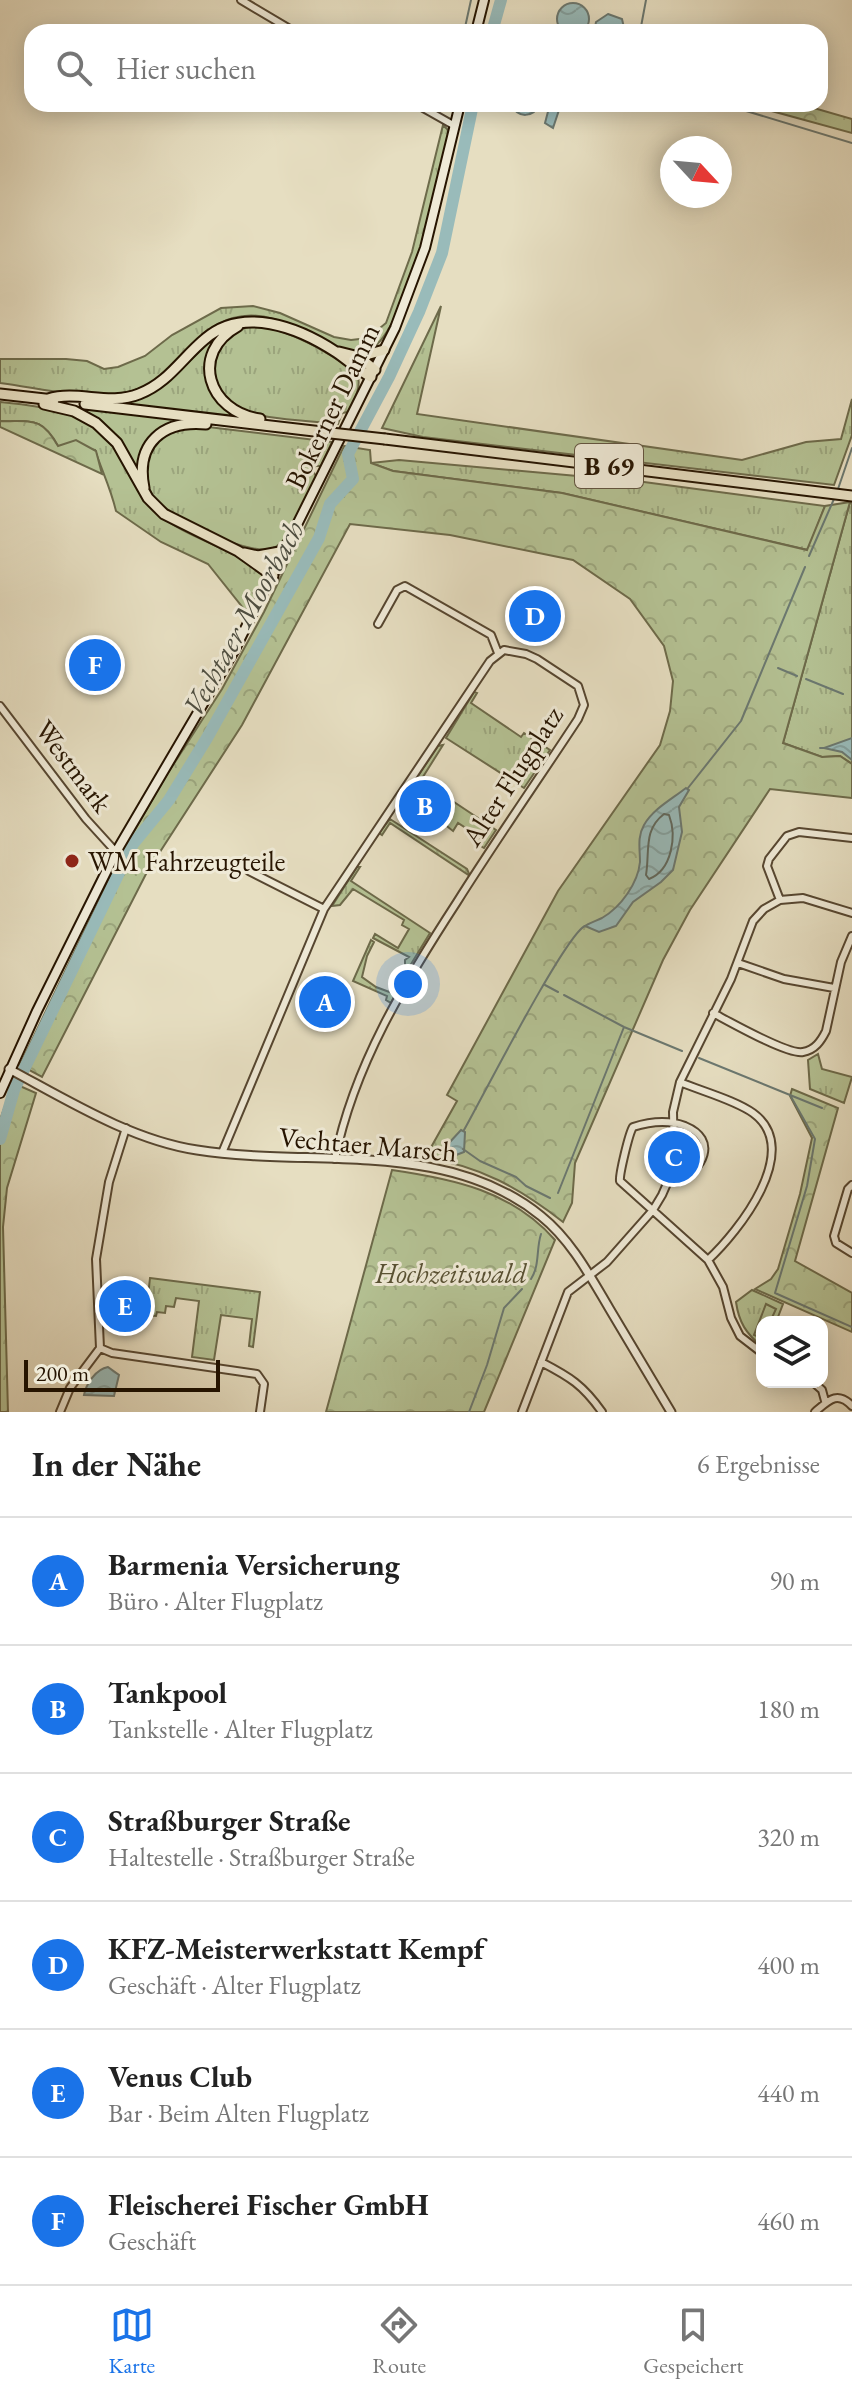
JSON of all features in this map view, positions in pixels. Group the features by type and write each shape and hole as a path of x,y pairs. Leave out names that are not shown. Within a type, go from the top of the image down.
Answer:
{"main road":[{"path":"478,24 484,0"},
{"name":"Bokerner Damm","path":"0,1093 116,852 164,765 234,651 406,305 422,259 458,112"},
{"path":"244,322 222,337 214,350 210,362 213,388 219,399 240,415 283,422 299,429"},
{"path":"48,399 62,395 107,400 136,396 171,374 215,331 244,322 275,323 334,350 373,373"},
{"path":"334,350 359,357 384,350"},
{"path":"359,357 373,373"},
{"name":"B 69","path":"0,394 852,496"},
{"path":"18,396 29,402 74,411 96,423 117,443 155,506 174,520 238,551 274,573"},
{"path":"144,491 142,468 145,454 152,441 165,430 182,424 239,427 255,424"},
{"path":"238,551 258,556 285,551"},
{"path":"258,556 274,573"}],"street":[{"path":"241,0 282,24"},
{"path":"430,112 455,126"},
{"path":"222,1153 324,909 473,685 498,653 491,635 405,586 397,590 378,624"},
{"name":"Alter Flugplatz","path":"335,1159 352,1093 393,1008 423,954 578,719 584,705 578,686 551,667 526,654 504,650 498,653"},
{"name":"Westmark","path":"0,706 86,819 116,852"},
{"path":"780,900 767,866 787,836 799,832 852,838"},
{"path":"249,871 324,909"},
{"path":"522,1412 568,1292 607,1262 653,1210 669,1179 674,1157 673,1124 680,1082 738,963 747,930 764,909 780,900 803,898 852,913"},
{"path":"713,1013 782,1047 796,1053 804,1052 821,1041 841,962 852,936"},
{"path":"738,963 784,979 834,988"},
{"name":"Vechtaer Marsch","path":"13,1071 126,1128 194,1150 413,1165 461,1174 491,1184 544,1218 568,1243 671,1412"},
{"path":"680,1082 751,1111 761,1120 771,1143 765,1177 752,1209 727,1242 708,1260"},
{"path":"669,1179 677,1182 685,1179 704,1157 704,1140 699,1134 673,1124 647,1123 633,1127 629,1133 626,1159 618,1174 620,1181 708,1260 723,1287 731,1318 740,1336 756,1348"},
{"path":"60,1412 70,1388 100,1348 96,1259 109,1182 126,1128"},
{"path":"852,1185 848,1189 834,1236 836,1243 852,1253"},
{"path":"100,1348 112,1353 257,1374 264,1384 260,1412"},
{"path":"541,1362 575,1380 602,1412"},
{"path":"820,1388 825,1401"},
{"path":"815,1412 825,1401 838,1397 846,1399 852,1406"}],"green space":[{"path":"775,112 828,112 852,119 852,133"},
{"path":"443,125 448,130 448,136 429,219 407,289 380,341 365,352 343,349 271,318 246,316 215,326 173,367 155,381 135,390 113,395 91,395 0,383 0,359 66,359 87,361 104,369 118,367 145,356 172,335 221,308 253,306 280,313 334,337 351,340 368,338 386,323 412,252"},
{"path":"441,306 417,414 742,460 806,442 841,439 852,399 852,435 834,485 423,437 382,428"},
{"path":"257,326 296,337 357,372 359,383 355,398 348,412 342,413 338,424 257,415 234,406 223,396 216,384 216,358 231,336 242,329"},
{"path":"223,330 207,380 219,403 236,418 127,404 167,382"},
{"path":"0,402 53,410 70,415 99,431 112,443 152,509 183,531 237,556 261,573 264,578 262,588 253,593 257,599 251,610 244,609 208,564 161,542 116,511 95,450 58,446 47,430 35,423 0,421"},
{"path":"78,407 178,419 149,438 141,451 139,473 117,437 95,417"},
{"path":"0,421 28,421 41,425 58,446 76,440 96,451 102,474 0,427"},
{"path":"200,426 332,442 321,466 315,466 313,471 317,478 300,514 277,546 251,548 215,536 179,517 156,500 146,472 155,444 170,432"},
{"path":"344,446 370,450 371,463 393,471 562,493 807,550 825,506 850,502 783,743 822,757 840,756 852,764 852,798 770,789 690,910 663,960 575,1163 572,1203 563,1222 498,1180 463,1166 425,1158 457,1101 447,1095 558,891 660,745 670,711 673,681 664,646 630,599 573,560 450,535 350,524 242,725 147,872 42,1077 20,1065 127,843 222,689 264,612"},
{"path":"399,460 644,482 825,506 808,550 562,493 393,471 371,463"},
{"path":"850,502 852,764 840,756 822,757 783,743"},
{"path":"474,692 477,693 471,703 521,737 524,733 550,750 524,788 446,738"},
{"path":"443,745 421,780 496,830 484,848 477,844 481,838 458,823 453,831 446,825 428,800 404,797 438,746"},
{"path":"390,819 467,869 470,876 390,823 382,835 379,833"},
{"path":"357,867 360,867 351,881 430,933 405,974 405,960 409,957 373,938 375,934 398,948 409,929 402,925 404,920 353,889 340,905 332,906"},
{"path":"371,940 374,942 362,977 392,993 400,978 402,981 391,1003 386,1000 387,996 353,981"},
{"path":"818,1054 822,1069 852,1077 844,1103 810,1089 808,1060"},
{"path":"13,1083 36,1093 7,1188 3,1227 8,1412 0,1412 0,1120"},
{"path":"792,1089 838,1108 795,1261 852,1293 852,1332 828,1321 828,1316 816,1316 755,1289 771,1279 778,1269 800,1194 812,1138 790,1096"},
{"name":"Hochzeitswald","path":"392,1170 481,1190 520,1210 555,1240 484,1412 326,1412"},
{"path":"150,1278 260,1292 253,1347 249,1346 252,1319 221,1315 214,1360 192,1357 199,1301 176,1298 174,1307 166,1306 165,1313 146,1315"},
{"path":"752,1290 783,1304 778,1316 756,1316 756,1341 744,1327 736,1302"},
{"path":"766,1304 776,1309 773,1316 761,1316"}],"water":[{"path":"567,4 579,4 588,13 588,24 558,24 558,13"},
{"path":"608,14 622,19 623,24 596,24"},
{"path":"548,112 558,112 553,128 545,123"},
{"path":"852,738 852,760 842,752 824,748"},
{"path":"686,788 689,790 679,807 682,832 673,870 633,902 616,926 599,932 585,926 616,908 627,894 639,870 640,839 644,825 658,809"},
{"path":"461,1130 465,1132 464,1152 456,1155 449,1149 449,1143"},
{"path":"108,1367 119,1375 114,1396 84,1395 92,1378"}],"waterway":[{"path":"466,24 471,0"},
{"name":"Vechtaer Moorbach","path":"494,24 501,0"},
{"path":"642,24 646,0"},
{"name":"Vechtaer Moorbach","path":"0,1139 14,1090 133,844 169,800 207,738 319,538 330,504 353,479 348,454 389,377 442,253 471,112"},
{"path":"749,112 852,143"},
{"path":"838,489 852,448"},
{"path":"809,556 834,499"},
{"path":"688,788 741,721 805,567"},
{"path":"778,668 797,676"},
{"path":"806,679 843,694"},
{"path":"464,1130 542,987 560,957 585,926"},
{"path":"545,985 558,992"},
{"path":"564,995 624,1027 682,1051"},
{"path":"558,1193 624,1027"},
{"path":"699,1058 790,1095 815,1139 807,1186 775,1293 852,1327"},
{"path":"790,1095 822,1108"},
{"path":"463,1149 550,1198"},
{"path":"531,1279 536,1268 541,1234"},
{"path":"469,1412 504,1308 522,1289"}],"place":[{"name":"KFZ-Meisterwerkstatt Kempf","path":"535,616"},
{"name":"Fleischerei Fischer GmbH","path":"95,665"},
{"name":"Tankpool","path":"425,806"},
{"name":"WM Fahrzeugteile","path":"72,861"},
{"name":"Barmenia Versicherung","path":"325,1002"},
{"name":"Straßburger Straße","path":"674,1157"},
{"name":"Venus Club","path":"125,1306"}]}
